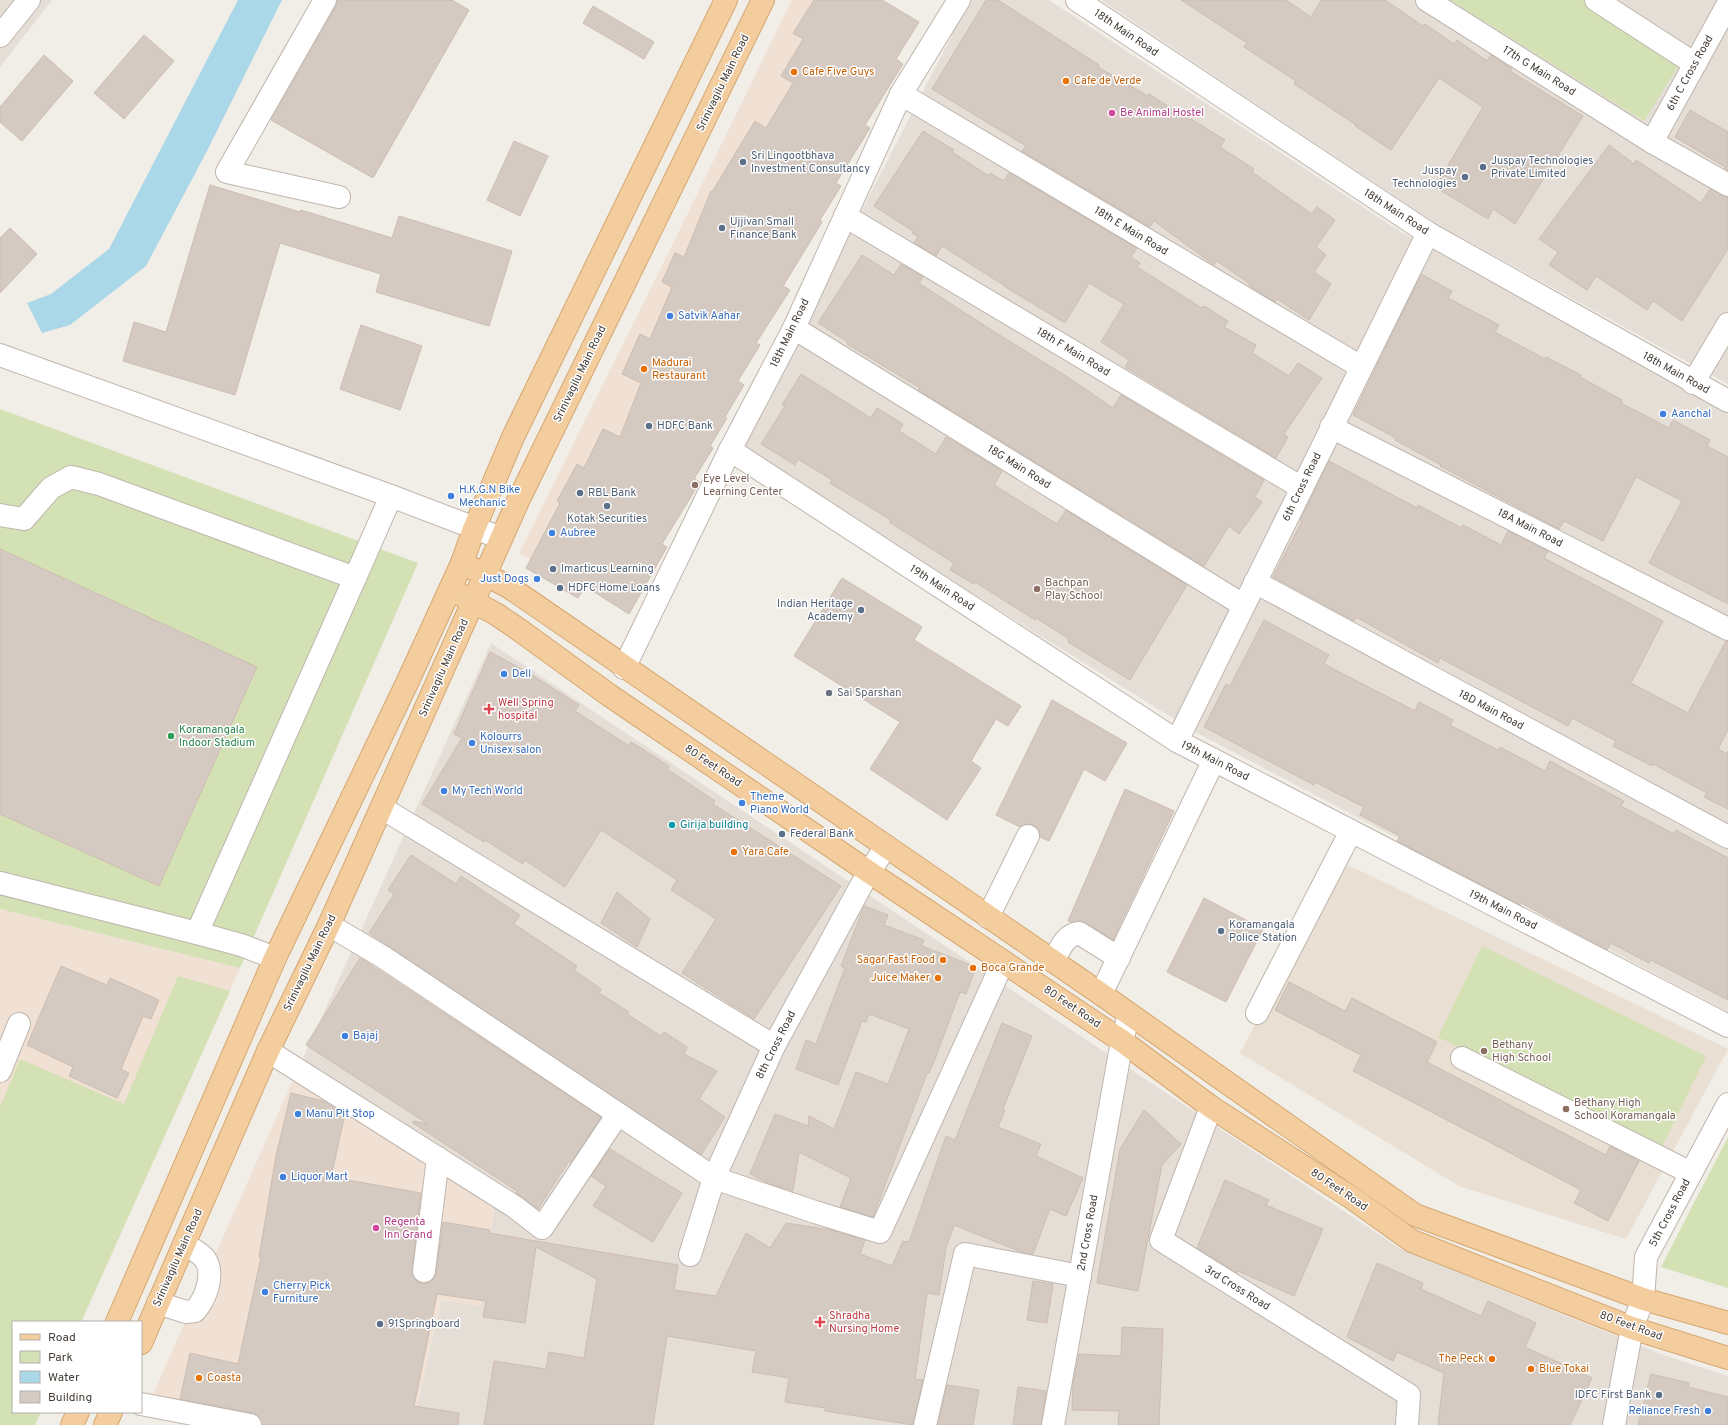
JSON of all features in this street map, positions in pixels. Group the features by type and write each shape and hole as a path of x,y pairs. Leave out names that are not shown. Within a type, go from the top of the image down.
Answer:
{"main road":[{"path":"117,1321 275,958 462,563 474,529 513,437 726,0"},
{"name":"Srinivagilu Main Road","path":"142,1341 268,1051 329,925 501,538 763,0"},
{"name":"80 Feet Road","path":"462,563 509,587 624,668 1101,994 1416,1216 1643,1299 1728,1323"},
{"name":"80 Feet Road","path":"450,589 518,629 609,695 869,873 1122,1041 1211,1106 1352,1198 1412,1241 1632,1328 1728,1358"},
{"path":"72,1425 78,1413"},
{"path":"105,1425 111,1413"}],"street":[{"path":"0,36 29,0"},
{"path":"325,0 227,172 339,196"},
{"name":"18th Main Road","path":"624,668 730,450 794,328 901,94 959,0"},
{"name":"18th Main Road","path":"1077,0 1428,233 1693,383 1728,401"},
{"name":"17th G Main Road","path":"1427,0 1652,142 1728,185"},
{"path":"1596,0 1695,64"},
{"name":"6th C Cross Road","path":"1652,142 1728,4"},
{"name":"18th E Main Road","path":"901,94 1361,368"},
{"name":"18th F Main Road","path":"845,216 1302,488"},
{"name":"6th Cross Road","path":"1177,741 1254,582 1428,233"},
{"path":"1693,383 1728,324"},
{"name":"18G Main Road","path":"794,328 1243,605"},
{"path":"0,355 391,496 474,529 501,538"},
{"name":"18A Main Road","path":"1331,427 1728,629"},
{"name":"19th Main Road","path":"730,450 1177,741 1728,1026"},
{"path":"0,515 24,519 52,488 71,477 106,487 355,578"},
{"path":"197,933 391,496"},
{"name":"18D Main Road","path":"1254,582 1728,837"},
{"path":"1101,994 1214,760"},
{"path":"382,808 774,1046"},
{"path":"1257,1013 1351,831"},
{"path":"988,917 1028,836"},
{"name":"8th Cross Road","path":"690,1255 714,1178 774,1046 869,873 886,846"},
{"path":"0,883 197,933 241,945 275,958"},
{"path":"329,925 383,957 714,1178 880,1232 1003,962"},
{"path":"1053,961 1064,941 1072,934 1079,933 1119,958"},
{"name":"2nd Cross Road","path":"1053,1425 1122,1041 1129,1014"},
{"path":"0,1070 19,1024"},
{"path":"268,1051 515,1207 542,1228 618,1114"},
{"path":"1462,1058 1691,1173"},
{"name":"5th Cross Road","path":"1614,1425 1632,1328 1643,1299 1646,1257 1728,1104"},
{"name":"3rd Cross Road","path":"1211,1106 1161,1240 1409,1395 1407,1425"},
{"path":"424,1271 438,1158"},
{"path":"158,1303 186,1312 195,1311 206,1292 210,1274 204,1258 184,1244"},
{"path":"925,1425 966,1254 1080,1276"},
{"path":"142,1404 250,1425"}],"shaded area":[{"path":"0,0 52,0 0,67"},
{"path":"792,0 879,0 582,590 519,553 665,260"},
{"path":"970,0 1049,0 1401,232 1728,412 1728,1012 1197,733 739,449"},
{"path":"1101,0 1728,0 1728,384 1435,223"},
{"path":"491,643 1399,1248 1663,1355 1728,1376 1728,1425 413,1425 441,1300 481,1306 295,1076"},
{"name":"Bethany High School","path":"1342,862 1728,1049 1626,1239 1459,1186 1240,1053"},
{"path":"0,909 240,968 81,1321 12,1321 12,1413 41,1413 35,1425 0,1425"},
{"path":"295,1076 495,1205 481,1306 440,1300 413,1425 299,1425 153,1394"}],"green space":[{"path":"1450,0 1582,0 1681,62 1644,121"},
{"name":"Koramangala Indoor Stadium","path":"0,409 418,563 240,968 0,909"},
{"path":"1482,946 1706,1056 1662,1147 1438,1037"},
{"path":"178,976 230,991 81,1321 12,1321 12,1413 41,1413 35,1425 0,1425 0,1107 20,1059 124,1104"},
{"path":"1728,1137 1728,1288 1661,1267"}],"water":[{"path":"238,0 282,0 207,151 146,266 70,325 42,333 27,303 51,294 109,249"}],"building":[{"path":"338,0 452,0 469,10 373,178 271,120"},
{"path":"814,0 882,0 919,22 896,59 903,64 865,125 870,128 836,183 841,186 820,220 822,222 783,286 790,290 756,343 760,345 738,381 744,385 725,417 727,418 710,446 713,448 694,479 700,482 662,544 667,547 629,614 585,586 578,598 526,568 560,503 557,501 577,464 584,468 603,429 620,437 641,383 622,374 640,334 650,339 672,287 662,282 675,253 684,257 711,191 712,192 755,121 766,128 793,83 781,76 803,39 793,33"},
{"path":"986,0 998,0 1099,65 1098,67 1148,96 1149,94 1225,140 1220,147 1254,169 1252,172 1312,214 1317,207 1335,220 1316,247 1326,255 1314,272 1331,284 1309,320 1277,299 1275,302 1256,290 1249,285 1250,284 1217,261 1214,265 1154,221 1150,227 1022,151 1026,146 932,89"},
{"path":"1181,0 1286,0 1311,17 1321,0 1385,0 1423,26 1425,24 1454,44 1457,40 1487,61 1491,55 1512,69 1510,71 1583,116 1515,224 1493,209 1488,219 1435,187 1483,107 1439,78 1391,150 1294,84 1296,81 1244,47 1247,43"},
{"path":"593,6 654,42 644,59 583,23"},
{"path":"144,35 174,61 124,119 94,93"},
{"path":"44,55 73,81 22,141 0,122 0,107"},
{"path":"1690,110 1728,132 1728,171 1724,168 1725,167 1675,137"},
{"path":"923,131 954,150 952,152 989,176 990,173 1004,181 1009,173 1137,248 1131,257 1140,263 1137,267 1202,308 1204,306 1228,321 1224,327 1256,345 1252,353 1289,376 1298,363 1322,378 1284,434 1288,437 1276,458 1125,367 1129,360 1101,342 1124,304 1089,283 1065,323 1005,287 942,246 936,256 914,243 918,236 912,233 913,231 874,206"},
{"path":"514,141 548,156 520,216 487,200"},
{"path":"1609,145 1634,164 1636,160 1701,203 1710,189 1728,197 1728,249 1682,321 1653,301 1647,310 1596,276 1587,290 1549,265 1558,252 1539,239"},
{"path":"210,185 300,212 301,210 392,238 399,216 512,251 489,326 376,292 381,274 280,243 235,395 123,361 134,322 166,332"},
{"path":"10,228 37,254 0,293 0,238"},
{"path":"862,255 894,275 901,264 923,277 919,283 1066,376 1113,408 1121,395 1264,480 1255,497 1262,502 1239,534 1229,526 1204,566 918,390 920,388 847,344 848,342 818,323"},
{"path":"1421,274 1452,291 1448,298 1499,325 1495,332 1545,359 1546,357 1581,375 1580,377 1622,400 1621,403 1669,428 1673,420 1710,440 1707,446 1728,457 1728,604 1649,563 1682,501 1636,477 1603,541 1564,521 1559,529 1440,466 1441,465 1395,440 1396,438 1353,415"},
{"path":"361,325 422,346 400,410 340,389"},
{"path":"801,374 871,418 877,408 903,424 899,431 936,454 946,437 1002,471 994,485 1057,524 1066,510 1187,585 1130,680 1068,642 1069,639 1036,618 1035,620 975,582 974,584 950,570 954,563 889,522 891,520 830,483 832,480 798,459 795,465 761,444 785,406 782,405"},
{"path":"1329,461 1417,508 1418,505 1462,528 1463,525 1501,545 1508,531 1548,551 1544,558 1663,621 1631,683 1688,713 1726,641 1728,641 1728,730 1718,749 1727,754 1728,751 1728,809 1704,797 1707,793 1653,764 1652,766 1613,746 1616,741 1572,718 1568,726 1440,658 1438,663 1356,617 1354,621 1273,577 1302,521 1300,520"},
{"name":"Koramangala Indoor Stadium","path":"0,549 257,667 159,886 0,814"},
{"path":"842,578 922,627 914,640 1021,706 1008,726 996,719 971,761 981,768 947,820 870,769 900,722 794,656"},
{"path":"1264,620 1329,655 1324,664 1415,711 1419,702 1453,720 1450,725 1498,750 1500,747 1545,771 1550,761 1624,801 1621,806 1674,834 1676,830 1728,858 1728,1000 1651,960 1649,963 1611,943 1607,950 1521,903 1520,905 1397,841 1400,836 1360,815 1364,807 1315,782 1314,785 1204,727 1226,684 1230,686"},
{"path":"490,652 529,673 579,705 575,711 629,746 631,742 669,766 667,769 715,801 713,804 841,886 754,1019 682,973 716,919 671,890 677,880 601,830 565,887 525,860 523,864 485,840 484,842 422,804 462,738 454,734"},
{"path":"1052,700 1127,743 1105,781 1084,769 1049,841 1040,837 1039,829 1034,825 1027,824 1020,827 996,815"},
{"path":"1125,789 1174,811 1113,940 1085,922 1068,921"},
{"path":"411,855 456,884 461,876 520,915 514,924 577,966 574,970 601,989 599,993 629,1012 627,1014 661,1036 664,1032 687,1047 684,1054 717,1071 699,1099 725,1117 701,1155 369,933 394,894 388,890"},
{"path":"617,892 650,919 637,947 601,923"},
{"path":"1204,898 1263,929 1226,1002 1167,972"},
{"path":"864,906 888,915 884,925 924,940 922,946 976,967 966,994 960,992 935,1059 929,1073 927,1073 873,1217 840,1207 851,1178 799,1152 793,1191 770,1184 750,1174 775,1114 808,1126 809,1116 834,1129 856,1072 888,1084 909,1029 869,1014 866,1022 862,1021 838,1085 796,1069 806,1040 816,1044 845,968 841,966"},
{"path":"360,958 601,1117 571,1163 569,1161 538,1209 516,1193 517,1191 413,1123 413,1121 428,1124 306,1045"},
{"path":"61,966 107,985 110,978 159,1000 151,1019 143,1016 121,1069 129,1073 117,1098 69,1076 73,1067 27,1045"},
{"path":"1289,982 1345,1011 1352,998 1437,1042 1427,1062 1606,1155 1610,1146 1639,1161 1608,1221 1574,1203 1581,1190 1353,1071 1361,1055 1275,1010"},
{"path":"1002,1023 1032,1036 1003,1109 1005,1110 998,1127 1041,1144 1036,1156 1083,1178 1066,1216 1050,1209 1033,1254 1021,1252 954,1225 946,1248 939,1295 927,1293 915,1379 923,1380 913,1425 825,1411 825,1408 785,1402 789,1378 752,1372 756,1351 667,1336 653,1425 484,1425 494,1361 546,1369 549,1352 584,1358 597,1279 536,1247 525,1323 483,1317 486,1301 437,1294 414,1406 459,1413 458,1425 262,1425 258,1416 253,1413 180,1399 190,1353 238,1364 261,1257 259,1257 276,1156 291,1093 323,1101 345,1114 331,1177 421,1193 412,1269 413,1276 417,1281 428,1283 434,1278 443,1222 490,1230 489,1233 678,1265 674,1290 716,1296 746,1233 770,1248 786,1223 831,1230 865,1240 860,1254 892,1266 903,1241 909,1242 946,1136 955,1140"},
{"path":"1144,1110 1181,1144 1162,1165 1138,1291 1097,1283 1120,1149"},
{"path":"610,1149 682,1193 653,1242 593,1206 606,1186 591,1176"},
{"path":"1225,1180 1269,1200 1266,1205 1323,1229 1294,1296 1238,1271 1237,1273 1197,1248"},
{"path":"1377,1263 1423,1283 1421,1289 1481,1316 1488,1301 1536,1323 1525,1347 1592,1378 1570,1425 1438,1425 1444,1373 1397,1352 1393,1361 1347,1337"},
{"path":"1033,1281 1053,1284 1047,1323 1027,1320"},
{"path":"1122,1327 1163,1329 1159,1425 1118,1425 1119,1411 1072,1410 1073,1384 1079,1354 1121,1356"},
{"path":"1651,1374 1689,1383 1688,1387 1728,1397 1728,1425 1638,1425"},
{"path":"947,1385 979,1390 973,1425 938,1425"},
{"path":"1018,1387 1046,1391 1041,1425 1013,1425"}],"place":[{"name":"Cafe Five Guys","path":"794,72"},
{"name":"Cafe de Verde","path":"1066,81"},
{"name":"Be Animal Hostel","path":"1112,113"},
{"name":"Sri Lingootbhava Investment Consultancy","path":"743,162"},
{"name":"Juspay Technologies Private Limited","path":"1483,167"},
{"name":"Juspay Technologies","path":"1465,177"},
{"name":"Ujjivan Small Finance Bank","path":"722,228"},
{"name":"Satvik Aahar","path":"670,316"},
{"name":"Madurai Restaurant","path":"644,369"},
{"name":"Aanchal","path":"1663,414"},
{"name":"HDFC Bank","path":"649,426"},
{"name":"Eye Level Learning Center","path":"695,485"},
{"name":"RBL Bank","path":"580,493"},
{"name":"H.K.G.N Bike Mechanic","path":"451,496"},
{"name":"Kotak Securities","path":"607,506"},
{"name":"Aubree","path":"552,533"},
{"name":"Imarticus Learning","path":"553,569"},
{"name":"Just Dogs","path":"537,579"},
{"name":"HDFC Home Loans","path":"560,588"},
{"name":"Bachpan Play School","path":"1037,589"},
{"name":"Indian Heritage Academy","path":"861,610"},
{"name":"Dell","path":"504,674"},
{"name":"Sai Sparshan","path":"829,693"},
{"name":"Well Spring hospital","path":"489,709"},
{"name":"Koramangala Indoor Stadium","path":"171,736"},
{"name":"Kolourrs Unisex salon","path":"472,743"},
{"name":"My Tech World","path":"444,791"},
{"name":"Theme Piano World","path":"742,803"},
{"name":"Girija building","path":"672,825"},
{"name":"Federal Bank","path":"782,834"},
{"name":"Yara Cafe","path":"734,852"},
{"name":"Koramangala Police Station","path":"1221,931"},
{"name":"Sagar Fast Food","path":"943,960"},
{"name":"Boca Grande","path":"973,968"},
{"name":"Juice Maker","path":"938,978"},
{"name":"Bajaj","path":"345,1036"},
{"name":"Bethany High School","path":"1484,1051"},
{"name":"Bethany High School Koramangala","path":"1566,1109"},
{"name":"Manu Pit Stop","path":"298,1114"},
{"name":"Liquor Mart","path":"283,1177"},
{"name":"Regenta Inn Grand","path":"376,1228"},
{"name":"Cherry Pick Furniture","path":"265,1292"},
{"name":"Shradha Nursing Home","path":"820,1322"},
{"name":"91Springboard","path":"380,1324"},
{"name":"The Peck","path":"1492,1359"},
{"name":"Blue Tokai","path":"1531,1369"},
{"name":"Coasta","path":"199,1378"},
{"name":"IDFC First Bank","path":"1659,1395"},
{"name":"Reliance Fresh","path":"1708,1411"}]}
